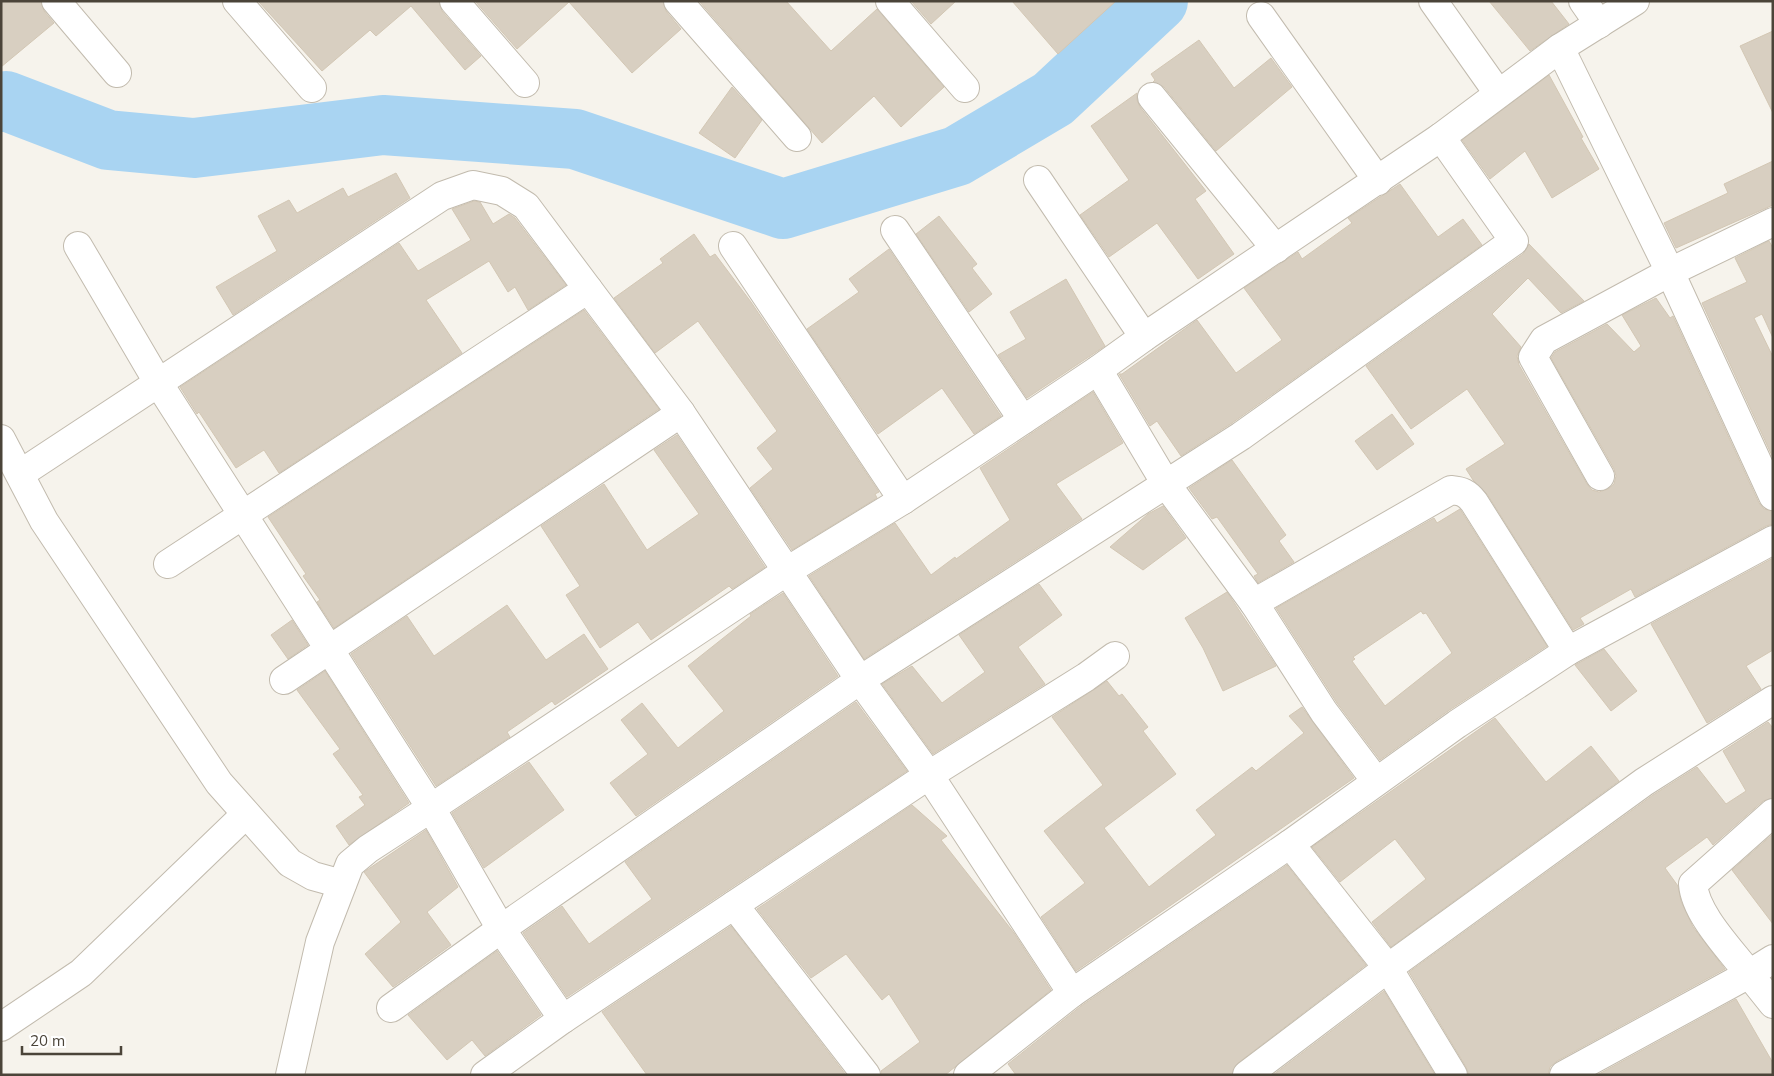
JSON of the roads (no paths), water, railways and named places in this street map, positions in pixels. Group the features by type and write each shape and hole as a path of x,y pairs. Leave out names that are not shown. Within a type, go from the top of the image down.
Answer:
{"street":[{"path":"56,1 117,73"},
{"path":"237,1 312,88"},
{"path":"454,1 525,83"},
{"path":"890,1 965,88"},
{"path":"1433,1 1498,93"},
{"path":"1583,1 1599,24"},
{"path":"290,1075 320,942 350,864 368,849 787,571 903,500 1098,370 1144,336 1441,137 1560,48 1635,1"},
{"path":"679,2 797,137"},
{"path":"1261,16 1378,180"},
{"path":"1560,48 1670,272 1773,496"},
{"path":"1152,96 1276,249"},
{"path":"391,1008 501,929 860,680 1242,436 1514,242 1441,137"},
{"path":"1038,180 1144,336"},
{"path":"20,474 442,196 473,185 502,191 526,206 682,413 860,680 929,775 1072,993"},
{"path":"1600,476 1533,357 1544,340 1670,272 1773,222"},
{"path":"895,230 1023,420"},
{"path":"78,246 159,384 431,808 501,929 564,1018"},
{"path":"733,246 903,500"},
{"path":"168,564 242,513 588,289"},
{"path":"1098,370 1166,484 1254,603 1324,712 1376,781"},
{"path":"284,680 682,413"},
{"path":"1,439 44,521 219,783 290,863 313,876 342,884"},
{"path":"1254,603 1451,490 1458,491 1466,493 1474,502 1568,651"},
{"path":"968,1075 1072,993 1290,844 1376,781 1568,651 1773,540"},
{"path":"486,1075 564,1018 929,775 1086,677 1115,656"},
{"path":"1247,1075 1388,968 1644,782 1773,700"},
{"path":"1773,813 1693,884 1694,897 1714,928 1773,1004"},
{"path":"1,1027 81,973 246,814"},
{"path":"1290,844 1388,968 1453,1075"},
{"path":"734,905 866,1075"},
{"path":"1564,1075 1773,959"}],"waterway":[{"path":"1,102 6,101 108,140 194,148 383,125 575,139 783,209 957,156 1053,99 1158,1"}]}
